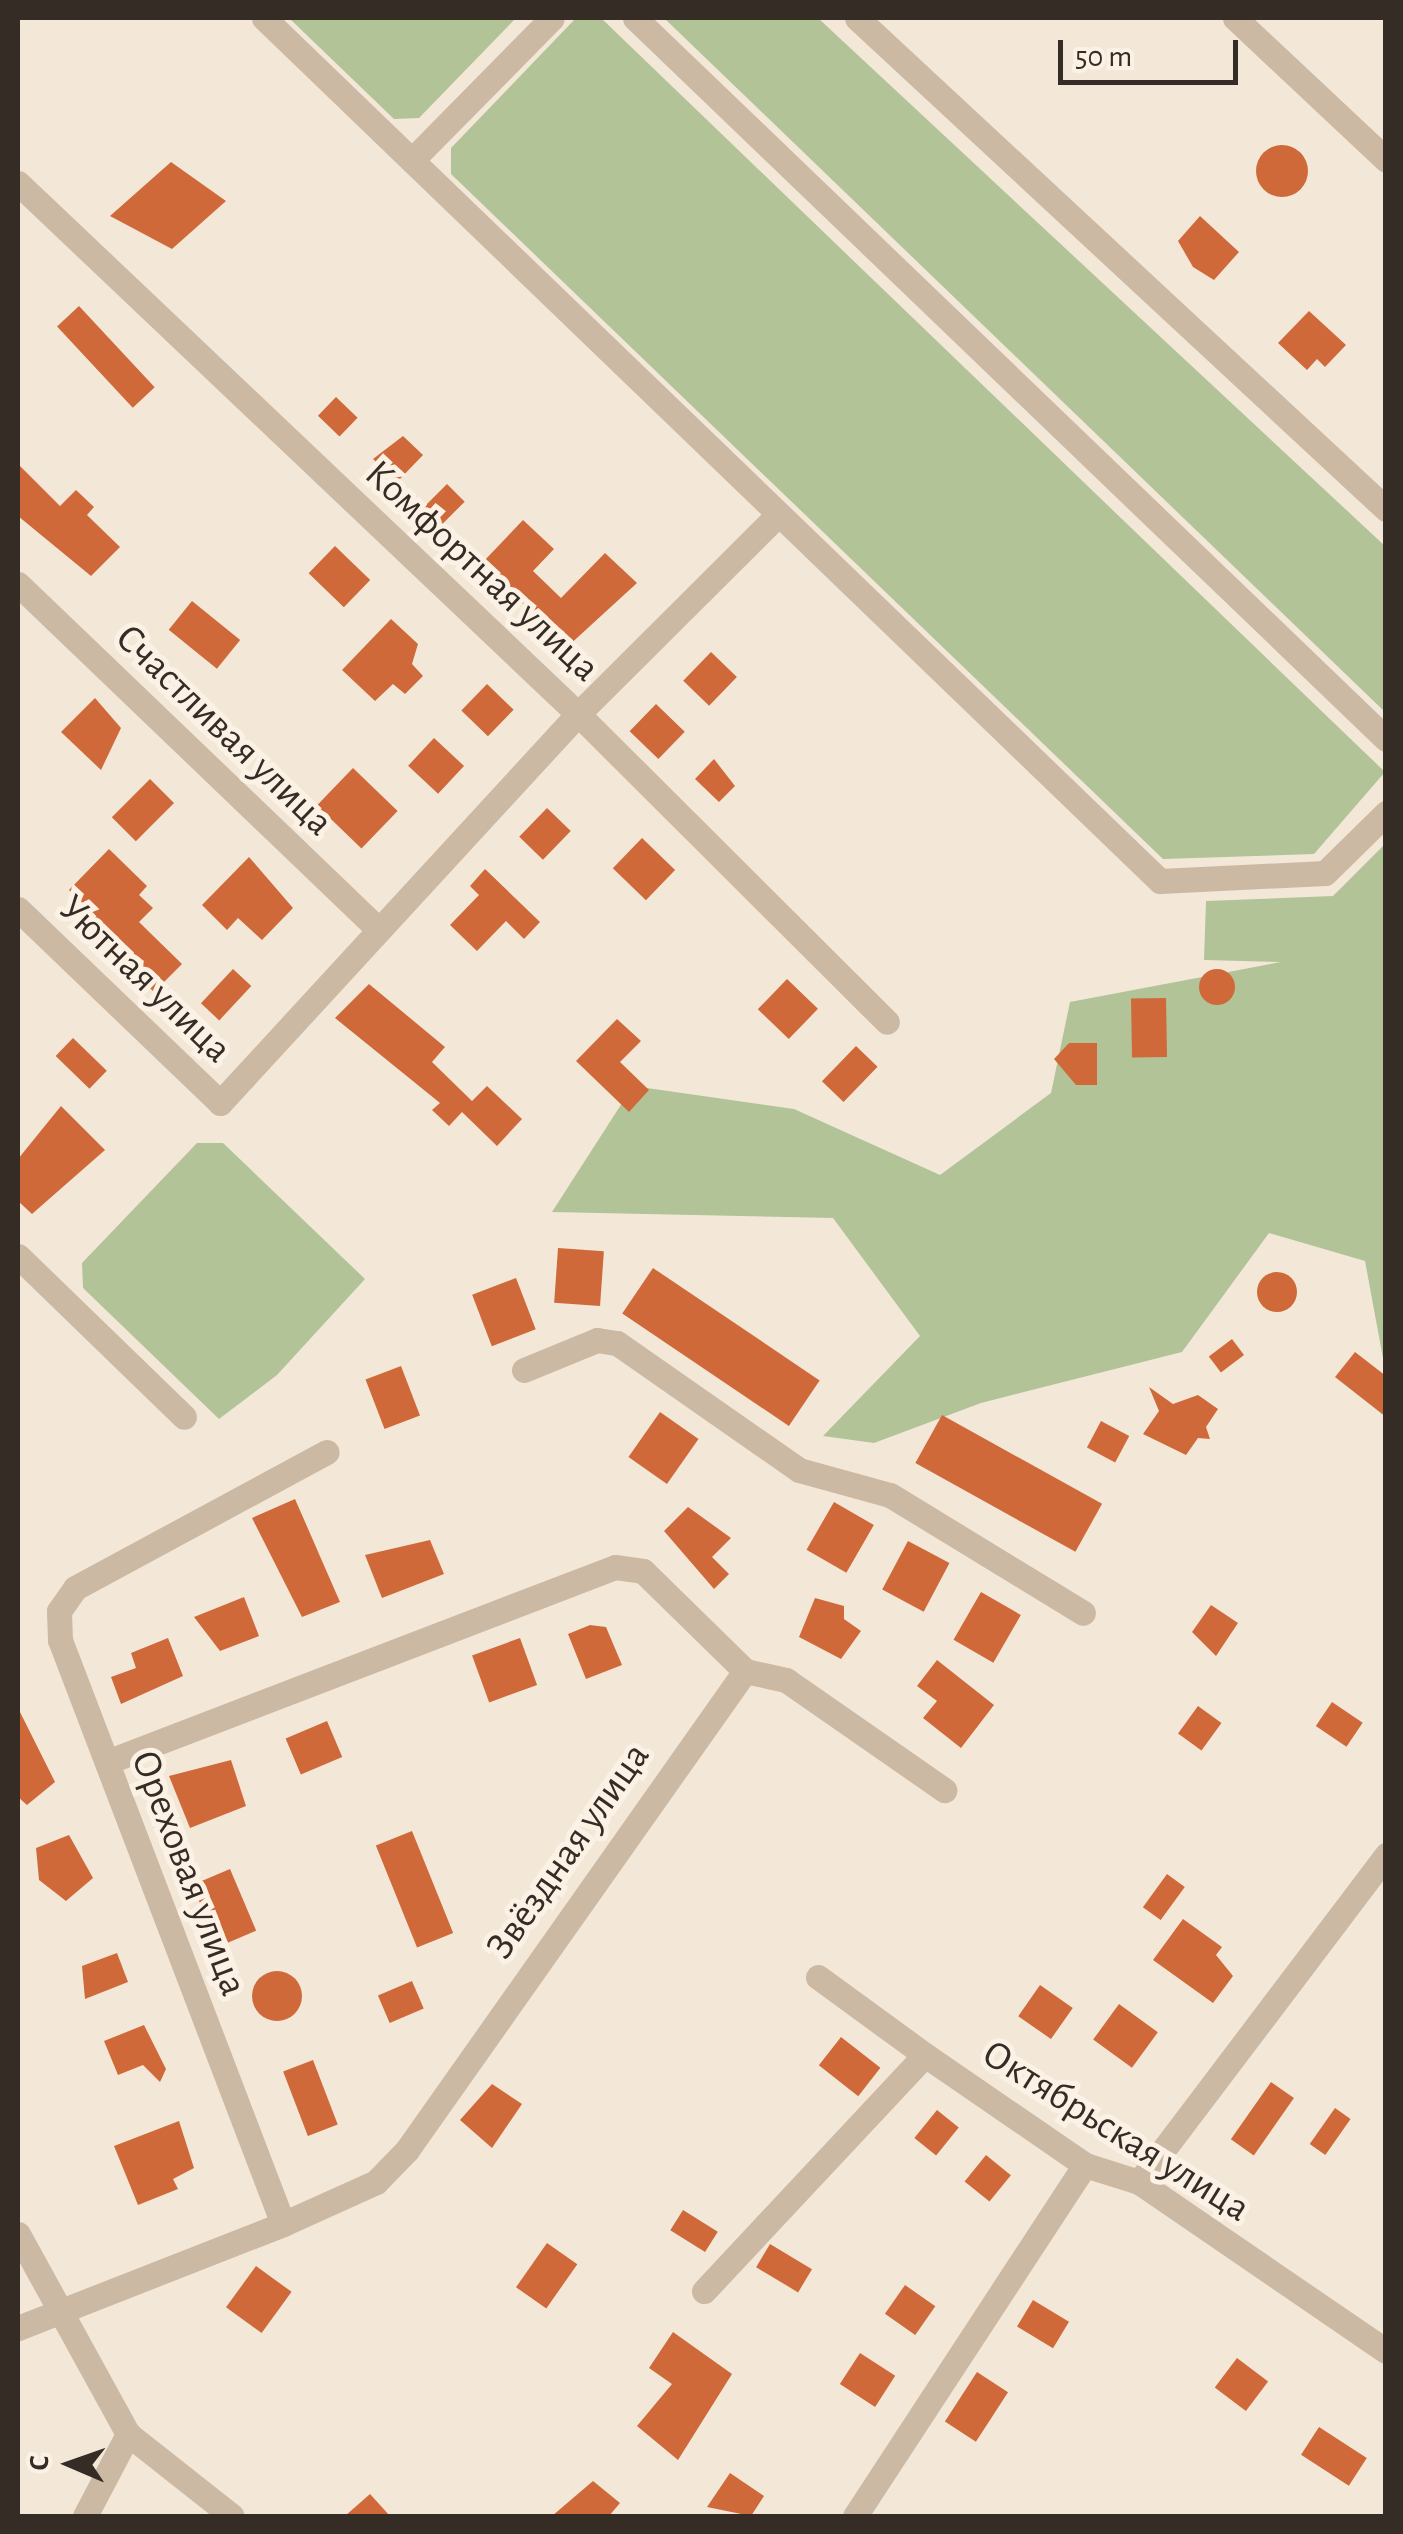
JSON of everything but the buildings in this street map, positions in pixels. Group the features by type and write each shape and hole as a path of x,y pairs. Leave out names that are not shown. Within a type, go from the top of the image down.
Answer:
{"street":[{"path":"264,18 1160,881 1325,873 1386,813"},
{"path":"412,160 552,18"},
{"path":"635,18 1386,738"},
{"path":"857,18 1386,509"},
{"path":"1235,18 1386,160"},
{"name":"Комфортная улица","path":"18,183 578,714 887,1022"},
{"path":"379,930 578,714 778,515"},
{"name":"Счастливая улица","path":"18,584 379,930"},
{"name":"Уютная улица","path":"18,908 220,1103 379,930"},
{"path":"18,1256 184,1416"},
{"path":"524,1370 597,1340 617,1343 800,1470 890,1495 1083,1613"},
{"name":"Ореховая улица","path":"283,2224 60,1640 59,1611 75,1588 327,1452"},
{"path":"106,1762 615,1566 643,1572 745,1671 786,1680 944,1790"},
{"name":"Звёздная улица","path":"283,2224 376,2182 407,2150 745,1671"},
{"path":"1139,2182 1386,1855"},
{"path":"818,1977 926,2055"},
{"name":"Октябрьская улица","path":"704,2291 926,2055 1085,2165 1139,2182 1386,2351"},
{"path":"855,2516 1085,2165"},
{"path":"18,2328 283,2224"},
{"path":"18,2234 54,2314 128,2434 232,2516"},
{"path":"85,2516 128,2434"}],"green space":[{"path":"289,18 516,18 419,118 394,119"},
{"path":"576,18 601,18 1385,772 1314,854 1163,859 451,174 451,148"},
{"path":"664,18 818,18 1385,546 1385,712"},
{"path":"1385,844 1385,1369 1365,1261 1269,1233 1182,1352 981,1403 874,1443 823,1436 920,1336 833,1218 552,1212 633,1086 794,1109 940,1175 1051,1093 1070,1002 1281,962 1204,960 1206,901 1333,896"},
{"path":"197,1143 223,1143 365,1279 277,1375 219,1419 83,1288 82,1263"}]}
